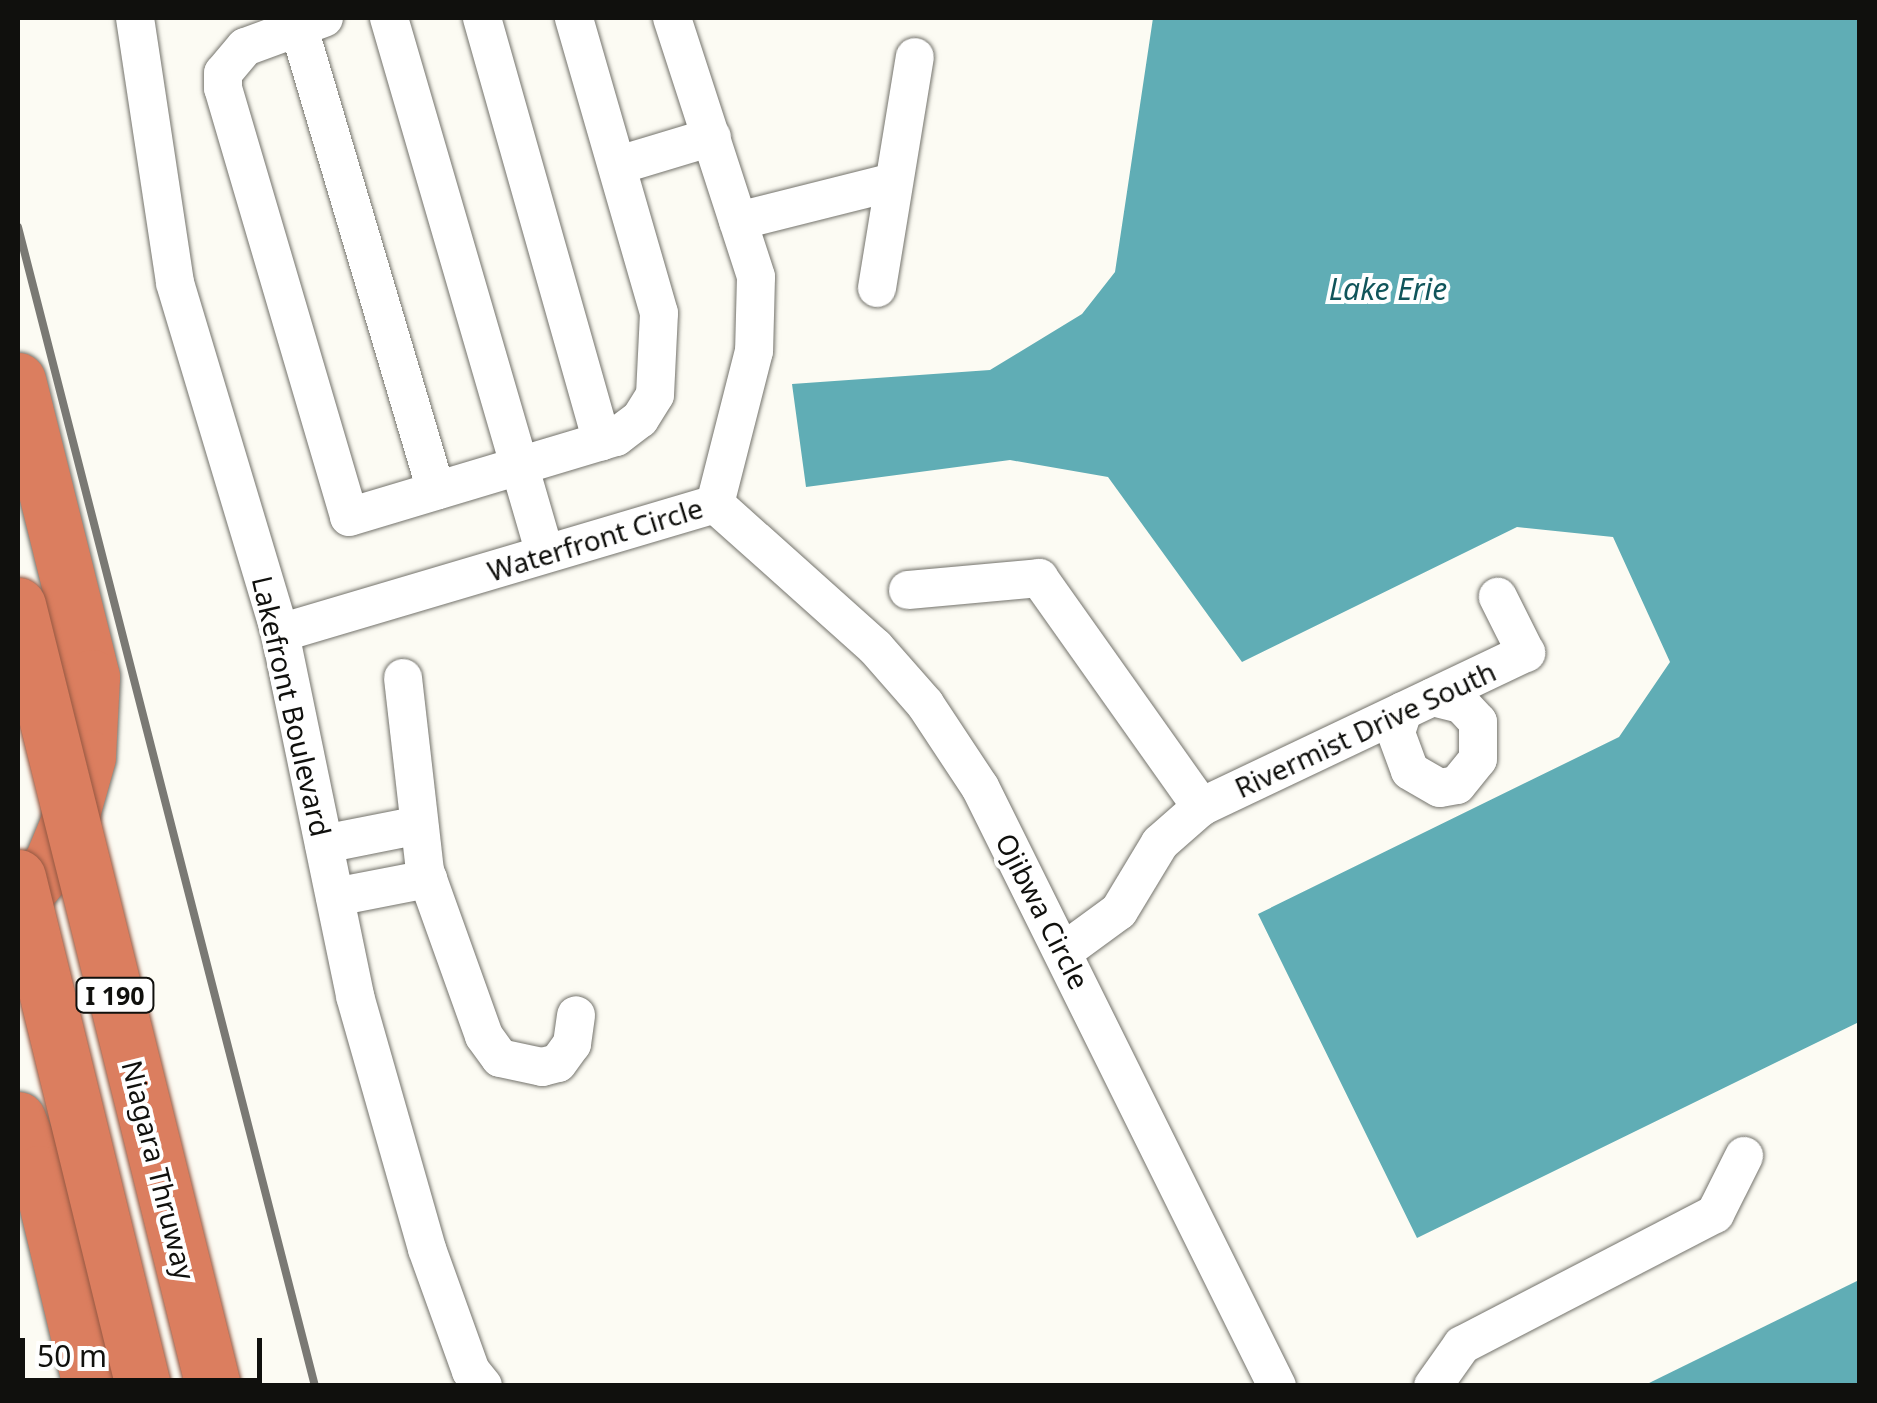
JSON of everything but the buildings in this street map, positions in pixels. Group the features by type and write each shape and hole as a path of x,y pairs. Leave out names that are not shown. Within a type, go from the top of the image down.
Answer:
{"highway":[{"path":"18,380 92,677 88,757 51,863 18,902"},
{"name":"Niagara Thruway","path":"18,605 213,1386"},
{"name":"I 190","path":"18,877 143,1386"},
{"path":"18,1119 39,1173 90,1385"}],"street":[{"name":"Lakefront Boulevard","path":"135,18 176,283 280,633 355,996 428,1249 472,1371 483,1386"},
{"path":"388,18 522,464 545,554"},
{"path":"482,18 602,441"},
{"path":"436,490 306,20 245,47 223,72 222,88 349,517 602,441 640,419 655,395 661,361 659,312 574,18"},
{"name":"Waterfront Circle","path":"280,633 714,504 754,351 756,277 672,18"},
{"path":"878,288 916,57"},
{"path":"619,165 712,137"},
{"path":"738,221 893,182"},
{"name":"Ojibwa Circle","path":"714,504 874,647 925,704 980,787 1278,1386"},
{"name":"Rivermist Drive South","path":"908,590 1038,578 1200,806"},
{"name":"Rivermist Drive South","path":"1063,952 1119,911 1160,843 1200,806 1526,653 1498,597"},
{"path":"403,678 417,764 415,826 428,879 484,1036 500,1058 521,1066 558,1064 572,1044 576,1016"},
{"path":"324,844 415,826"},
{"path":"334,897 428,879"},
{"path":"1433,1386 1462,1345 1715,1214 1744,1156"}],"water":[{"name":"Lake Erie","path":"1153,18 1859,18 1859,1022 1417,1238 1258,914 1619,737 1670,662 1613,537 1517,527 1242,662 1108,477 1010,460 806,487 792,384 990,370 1082,314 1115,272"},
{"path":"1859,1280 1859,1385 1645,1385"}],"railway":[{"path":"18,227 315,1386"}]}
